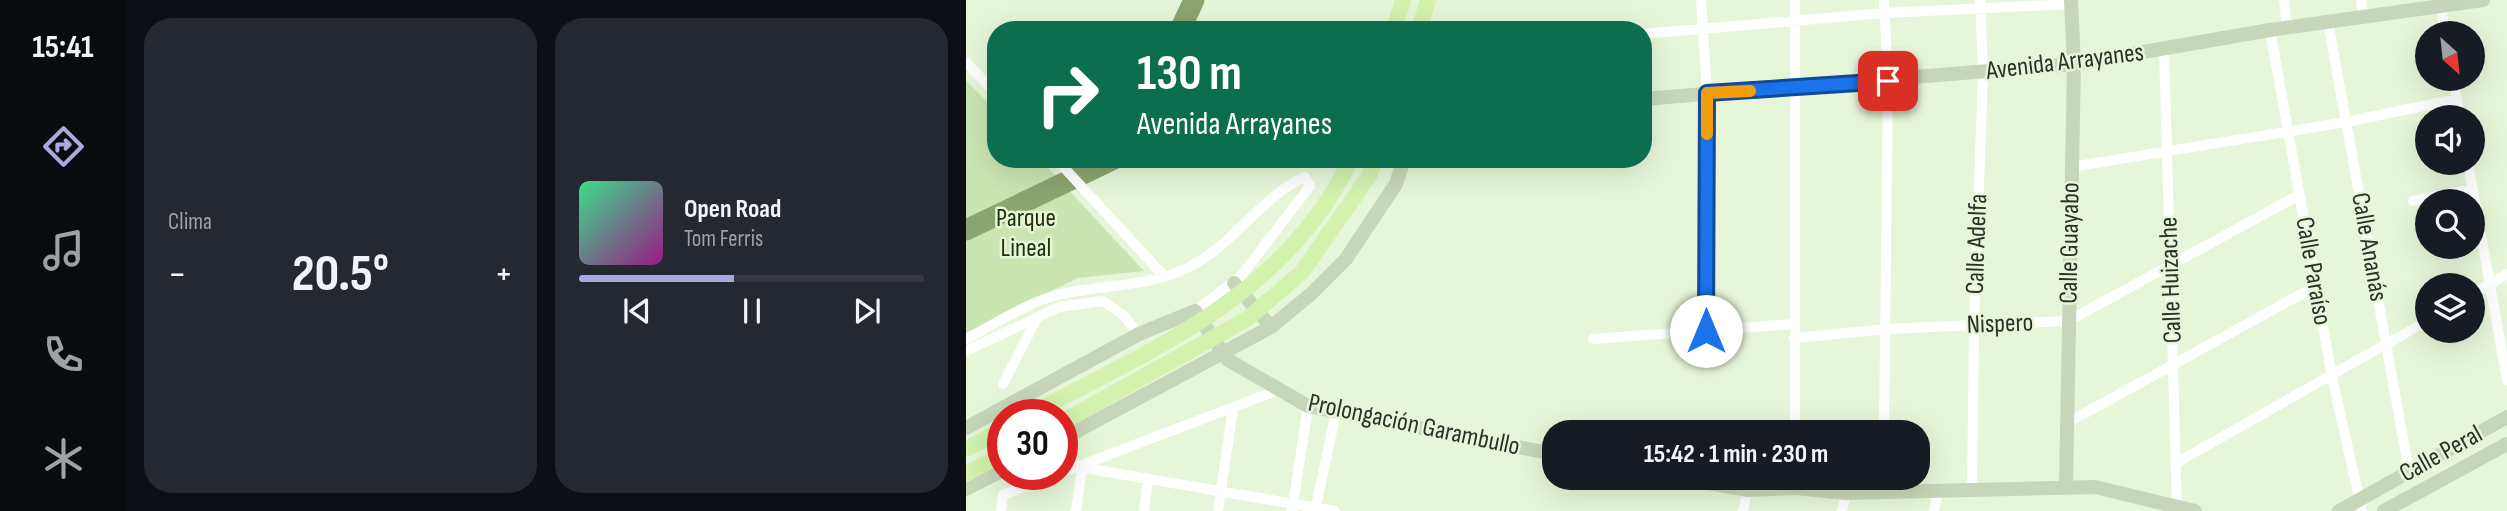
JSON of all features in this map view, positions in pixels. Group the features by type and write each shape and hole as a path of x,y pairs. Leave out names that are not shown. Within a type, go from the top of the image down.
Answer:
{"main road":[{"path":"1397,21 1403,0"},
{"path":"1422,21 1428,0"},
{"path":"1056,399 1199,316 1278,261 1315,218 1346,168"},
{"path":"1078,414 1218,347 1302,272 1356,196 1372,168"},
{"path":"966,449 987,438"},
{"path":"966,474 987,463"}],"street":[{"path":"1701,0 1707,93 1706,331"},
{"path":"1795,0 1795,420"},
{"path":"1884,0 1888,81 1884,420"},
{"path":"2284,0 2287,28"},
{"path":"2361,0 2362,18"},
{"name":"Avenida Arrayanes","path":"1652,98 2074,64 2270,30 2483,0"},
{"path":"1652,33 1980,4 2071,2"},
{"name":"Calle Guayabo","path":"2066,485 2074,64 2071,2"},
{"name":"Calle Adelfa","path":"1972,488 1974,325 1983,72 1980,4"},
{"name":"Calle Ananás","path":"2328,22 2409,471"},
{"name":"Calle Paraíso","path":"2270,30 2332,377 2361,505"},
{"name":"Calle Huizache","path":"2164,48 2177,509"},
{"path":"966,62 987,85"},
{"path":"2455,91 2458,105"},
{"path":"2071,167 2346,122 2457,99"},
{"path":"1064,168 1166,277"},
{"path":"1078,430 1218,347 1270,327 1311,294 1346,259 1396,184 1401,168"},
{"path":"2470,175 2473,189"},
{"path":"966,339 1055,295 1166,277 1191,266 1226,244 1290,183 1305,177 1310,186 1238,288 1270,327"},
{"name":"Nispero","path":"1794,338 1887,329 2068,321 2300,195"},
{"path":"2485,256 2507,380"},
{"path":"2485,287 2507,274"},
{"path":"2067,423 2316,286"},
{"path":"966,351 1059,307 1103,300 1122,314 1139,334"},
{"path":"966,428 1139,334 1199,316 1218,347 1278,390"},
{"path":"1003,384 1037,318"},
{"path":"1593,339 1793,324"},
{"path":"2176,463 2415,328"},
{"name":"Prolongación Garambullo","path":"1001,511 1003,495 1278,390 1308,406 1542,452"},
{"path":"1293,507 1308,406"},
{"path":"1218,511 1233,408"},
{"path":"1316,509 1336,412"},
{"name":"Calle Peral","path":"2339,511 2361,505 2409,471 2507,417"},
{"name":"Calle Peral","path":"2384,511 2507,444"},
{"path":"1076,511 1082,467 1220,491 1293,507 1335,511"},
{"path":"966,489 987,478"},
{"path":"1144,511 1148,479"},
{"path":"1929,490 2095,486 2177,509 2195,511"},
{"path":"1743,511 1748,490"},
{"path":"1831,490 1846,493 1860,490"},
{"path":"1934,511 1938,491"},
{"path":"1842,511 1846,493"}],"green space":[{"name":"Parque Lineal","path":"966,80 987,102 987,168 1048,168 1144,271 1078,278 966,333"}],"waterway":[{"path":"1184,21 1194,0"},
{"path":"966,230 1095,168"}],"slow traffic":[{"path":"1707,134 1707,93 1750,91"}],"route":[{"path":"1706,331 1707,93 1888,81"}]}
